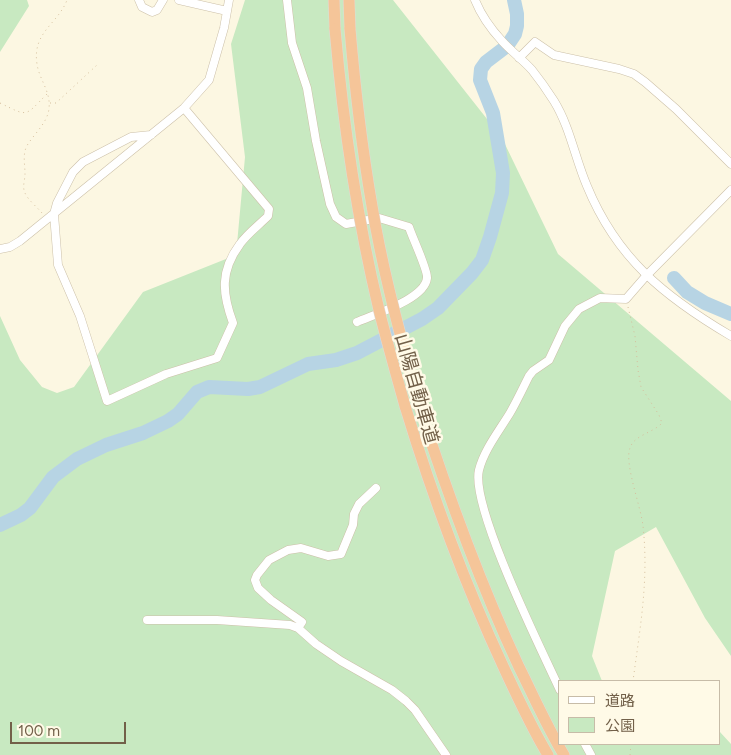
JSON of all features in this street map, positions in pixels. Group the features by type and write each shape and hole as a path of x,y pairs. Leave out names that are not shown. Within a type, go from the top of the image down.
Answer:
{"highway":[{"name":"山陽自動車道","path":"334,0 340,87 359,212 379,309 405,406 428,482 453,550 485,627 520,703 548,755"},
{"name":"山陽自動車道","path":"349,0 350,30 361,133 372,207 393,305 418,402 442,478 497,621 558,742"}],"street":[{"path":"139,0 142,6 152,12 157,10 163,0"},
{"path":"179,0 227,11"},
{"path":"0,249 10,247 20,241 184,108 209,80 215,64 229,0"},
{"path":"287,0 292,43 307,88 330,204 336,217 346,224 379,218 409,227 428,277 424,288 415,296 357,322"},
{"path":"475,0 490,26 502,41 531,69 556,104 567,128 587,187 618,241 633,262 646,276 678,302 731,336"},
{"path":"516,55 535,42 554,55 634,74 676,109 731,164"},
{"path":"151,135 131,137 83,162 73,172 57,203 54,214 58,265 80,316 107,401 166,374 216,358 233,323 226,304 224,286 228,266 240,243 268,216 268,209 184,108"},
{"path":"558,686 508,573 489,525 480,496 478,485 479,471 484,457 511,412 529,376 549,360 565,326 579,309 600,298 626,299 646,276 731,190"},
{"path":"298,628 302,622 271,600 258,588 255,580 257,574 269,560 288,550 301,548 328,556 341,554 359,504 376,488"},
{"path":"147,620 217,620 290,625 298,628 340,661 392,690 406,701 415,710 446,755"}],"path":[{"path":"48,219 26,196 23,190 26,147 45,121 49,109 47,93 37,65 36,55 39,42 45,29 65,7 67,0"},
{"path":"49,102 56,103 97,66"},
{"path":"0,103 22,113 29,112 47,93"},
{"path":"626,299 635,336 641,387 662,423 657,428 636,439 630,448 629,468 639,501 645,546 645,597 633,680"}],"green space":[{"path":"0,0 27,0 29,6 0,52"},
{"path":"245,0 393,0 502,138 558,254 731,401 731,656 705,618 656,527 615,551 592,656 602,680 558,680 558,745 721,745 721,733 731,744 731,755 0,755 0,316 20,360 42,387 57,393 74,387 143,292 236,255 245,157 231,44"}],"waterway":[{"path":"0,525 21,515 30,508 53,477 77,459 106,445 143,433 168,421 178,414 197,392 209,387 248,389 260,387 308,364 336,360 357,353 422,319 438,308 482,260 502,193 503,173 493,113 480,80 481,69 486,62 507,46 515,34 517,14 514,0"},
{"path":"674,278 687,292 705,303 731,314"}]}
